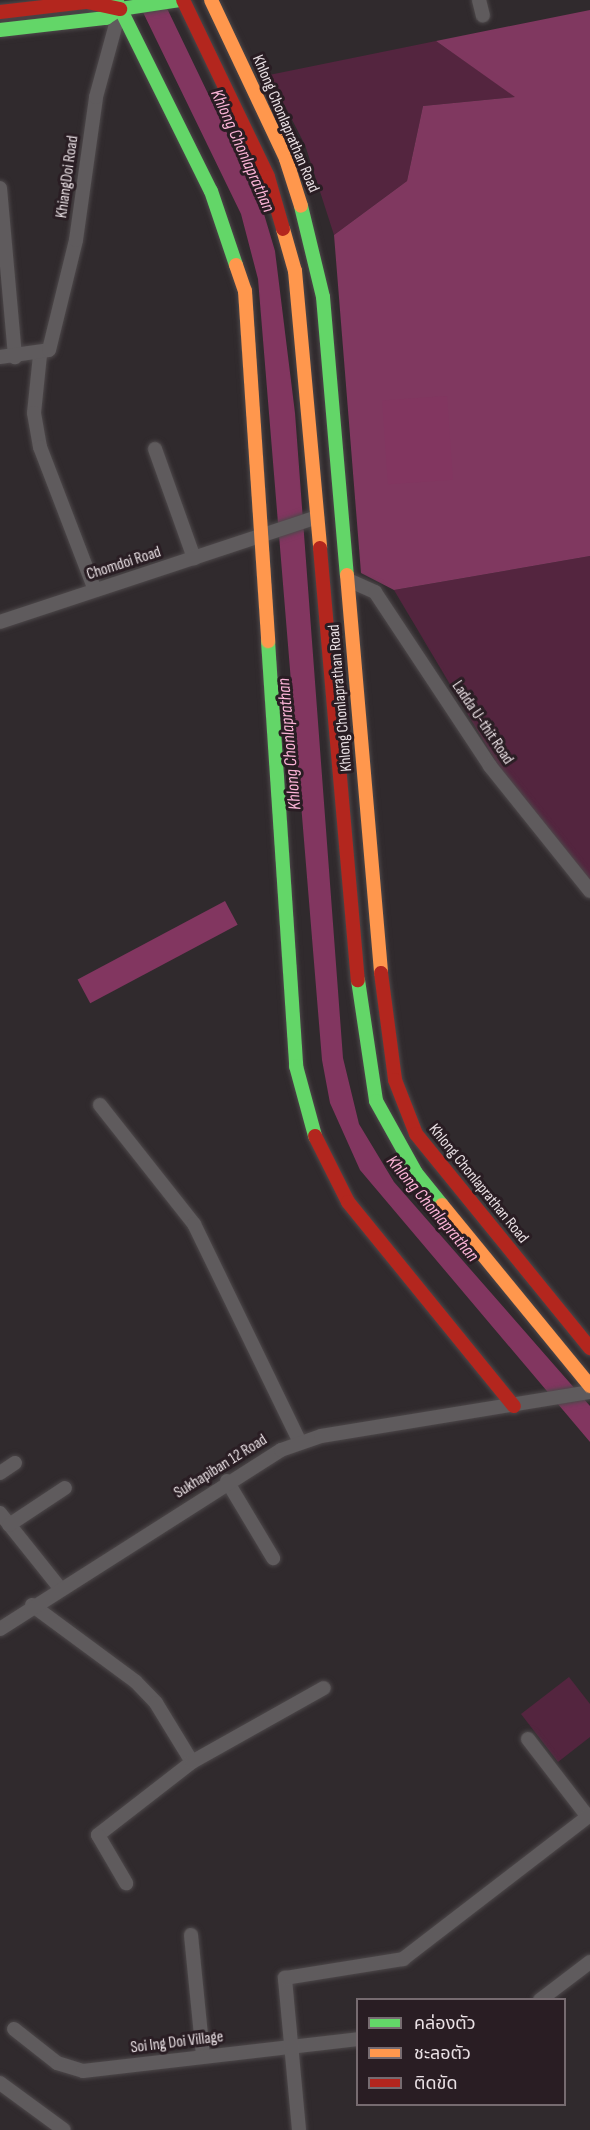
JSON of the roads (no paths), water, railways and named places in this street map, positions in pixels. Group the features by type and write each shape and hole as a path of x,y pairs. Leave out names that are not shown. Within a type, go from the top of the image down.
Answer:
{"main road":[{"path":"0,12 69,2 118,4 182,0"},
{"name":"Khlong Chonlaprathan Road","path":"182,0 259,157 286,232 298,301 361,1015 376,1101 416,1173 590,1386"},
{"name":"Khlong Chonlaprathan Road","path":"211,0 285,159 311,237 323,297 386,1036 398,1090 432,1158 590,1348"},
{"path":"0,30 106,18 118,4"},
{"path":"118,4 211,191 245,291 259,537 296,1066 308,1120 348,1202 520,1404"},
{"path":"323,583 348,580"},
{"path":"571,1360 590,1378"}],"street":[{"path":"479,0 483,16"},
{"name":"KhiangDoi Road","path":"40,355 49,350 76,240 96,97 118,4"},
{"path":"0,188 15,357"},
{"path":"0,357 40,355 34,413 40,447 95,590"},
{"path":"155,449 194,558"},
{"name":"Chomdoi Road","path":"0,622 317,517"},
{"name":"Ladda U-thit Road","path":"348,580 375,592 490,766 590,891"},
{"path":"100,1106 194,1224 300,1442"},
{"name":"Sukhapiban 12 Road","path":"0,1629 59,1587 227,1481 300,1442 590,1392"},
{"path":"0,1473 15,1463"},
{"path":"227,1481 273,1558"},
{"path":"59,1587 3,1517 65,1488"},
{"path":"32,1605 136,1682 156,1703 192,1762"},
{"path":"126,1883 98,1835 192,1762 324,1688"},
{"path":"299,2130 285,1978 403,1959 589,1816 528,1739"},
{"path":"191,1935 203,2056"},
{"path":"543,1998 590,1962"},
{"name":"Soi Ing Doi Village","path":"14,2029 57,2063 83,2071 356,2039"},
{"path":"0,2083 64,2130"}],"water label":[{"name":"Khlong Chonlaprathan","path":"242,151"},
{"name":"Khlong Chonlaprathan","path":"290,744"},
{"name":"Khlong Chonlaprathan","path":"432,1209"}]}
